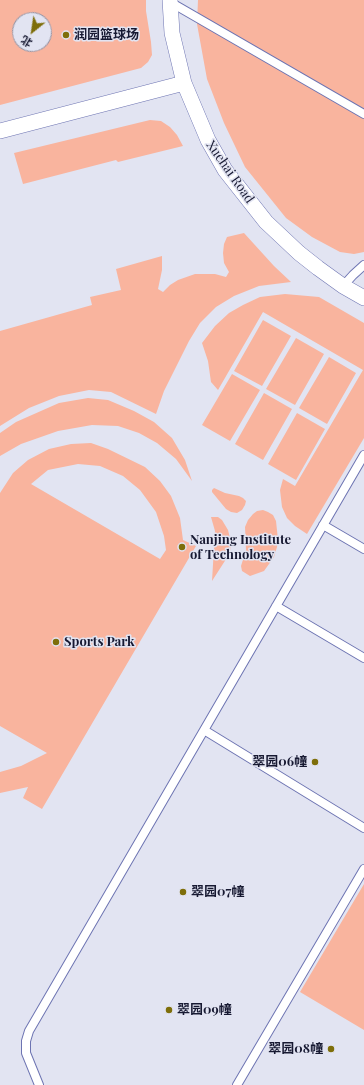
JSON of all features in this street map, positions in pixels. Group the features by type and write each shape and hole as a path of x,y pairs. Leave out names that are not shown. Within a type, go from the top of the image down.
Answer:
{"street":[{"name":"Xuehai Road","path":"170,1 172,33 184,83 208,140 225,170 266,222 318,268 343,286 364,298"},
{"path":"0,131 184,83"}],"lane":[{"path":"170,1 364,114"},
{"path":"343,286 364,265"},
{"path":"39,1085 26,1053 26,1041 29,1031 364,454"},
{"path":"323,525 364,549"},
{"path":"276,606 364,658"},
{"path":"204,730 364,828"},
{"path":"238,1085 364,869"}],"shaded area":[{"path":"0,0 146,0 152,55 148,62 141,68 0,105"},
{"path":"198,0 364,0 364,252 354,254 340,252 312,237 286,218 245,167 224,123 207,79 197,24"},
{"path":"150,120 161,121 170,127 177,135 183,146 118,162 116,160 23,184 14,153"},
{"path":"244,233 291,282 259,286 234,296 216,307 200,323 189,341 164,391 156,414 111,392 89,390 59,396 29,408 0,426 0,331 92,305 90,297 121,290 116,269 162,256 162,270 158,289 163,292 178,280 195,274 215,274 226,277 229,272 224,263 224,244 227,237"},
{"path":"285,294 319,297 364,323 364,438 307,534 295,526 287,518 282,507 280,490 283,479 295,486 363,370 263,312 218,390 211,382 208,361 202,343 215,326 229,313 260,297"},
{"path":"263,320 291,336 262,386 234,371"},
{"path":"296,338 324,354 295,405 266,389"},
{"path":"329,357 356,373 327,424 299,408"},
{"path":"232,374 260,390 230,441 202,425"},
{"path":"264,393 292,409 263,460 235,444"},
{"path":"88,398 108,400 134,411 154,422 172,438 185,460 192,481 176,459 157,443 139,433 118,426 92,425 58,431 21,444 0,456 0,433 16,422 59,403"},
{"path":"297,413 325,429 296,480 268,464"},
{"name":"Sports Park","path":"91,443 108,449 145,467 160,481 171,496 180,518 183,540 196,546 42,809 23,798 28,787 0,793 0,772 21,766 47,753 0,726 0,493 13,473 28,460 49,449 71,444","holes":["78,464 100,466 123,476 140,490 156,512 164,536 166,550 160,559 31,484 48,470"]},
{"path":"214,488 243,498 246,501 242,510 237,513 226,509 212,492"},
{"path":"263,510 273,515 276,521 278,540 277,547 274,557 264,571 250,576 242,571 241,566 246,550 245,527 253,514 257,511"},
{"path":"211,517 218,517 222,520 228,530 231,542 230,553 212,581 215,531"},
{"path":"364,884 364,1030 300,992"}],"place":[{"name":"润园篮球场","path":"66,35"},
{"name":"Nanjing Institute of Technology","path":"182,547"},
{"name":"Sports Park","path":"56,642"},
{"name":"翠园06幢","path":"315,762"},
{"name":"翠园07幢","path":"183,892"},
{"name":"翠园09幢","path":"169,1010"},
{"name":"翠园08幢","path":"331,1049"}]}
